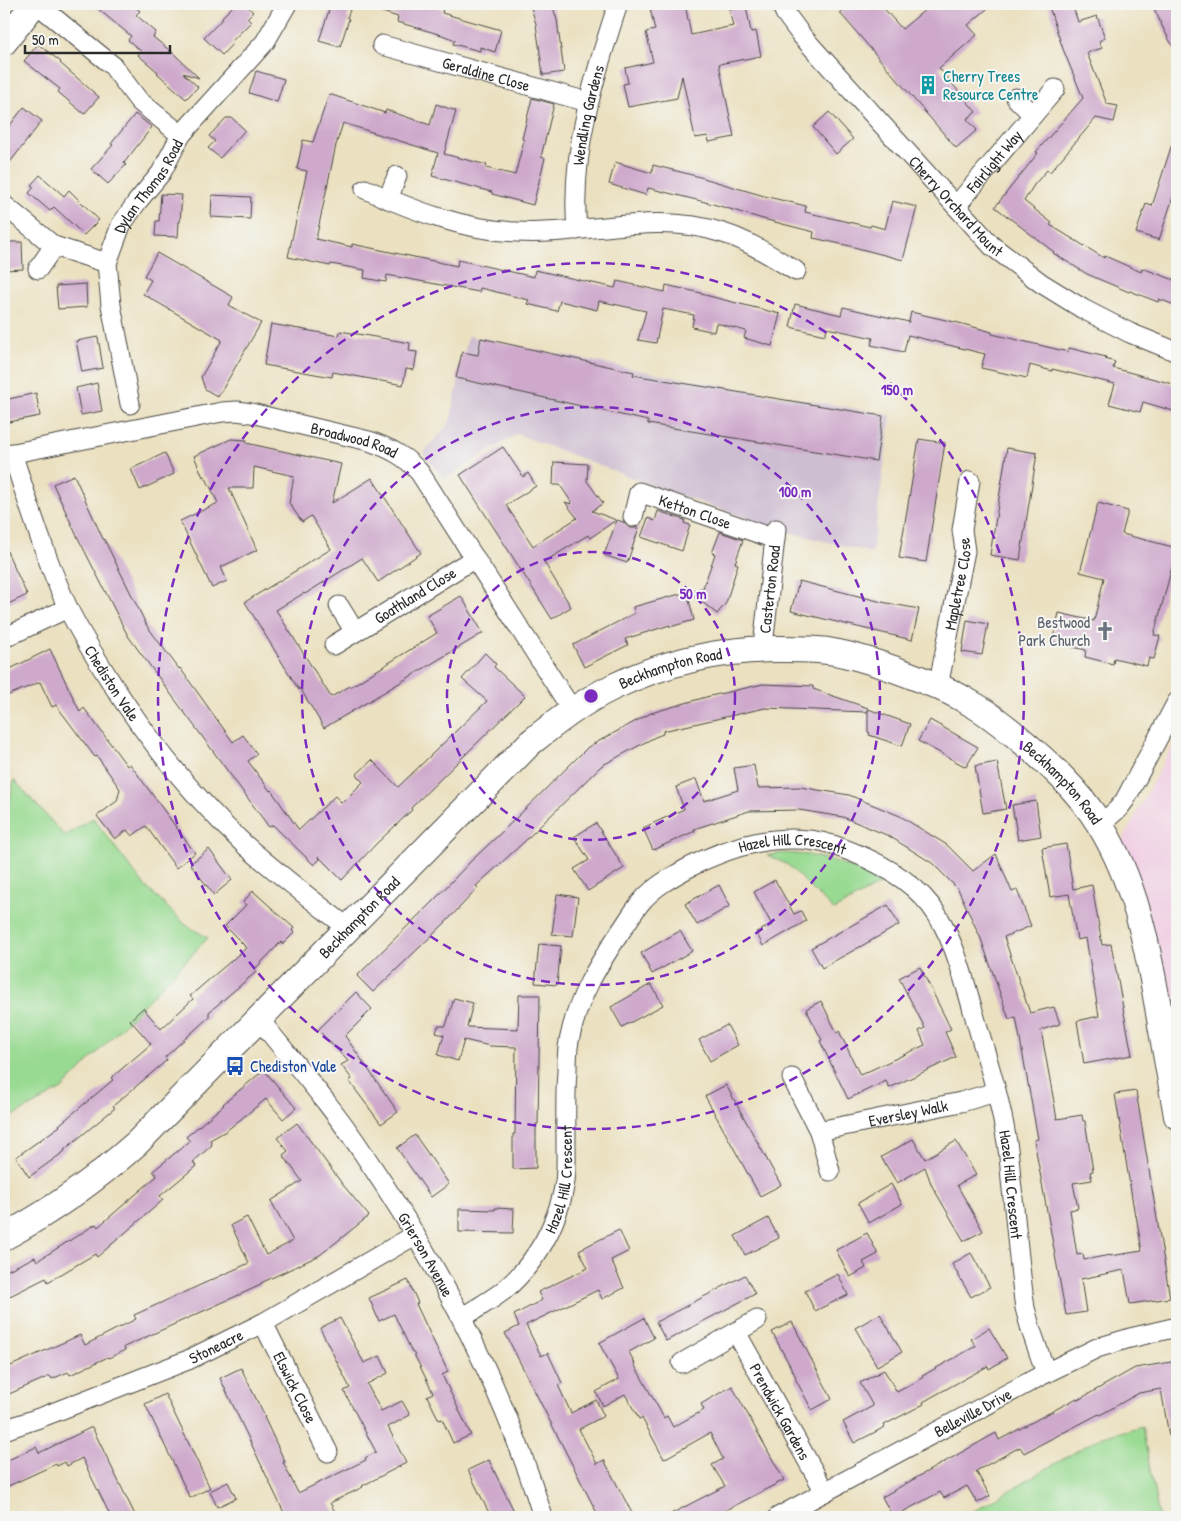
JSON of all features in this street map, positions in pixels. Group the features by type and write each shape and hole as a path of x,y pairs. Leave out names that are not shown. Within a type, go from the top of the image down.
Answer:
{"street":[{"path":"4,42 35,4 112,65 139,101 181,135"},
{"name":"Dylan Thomas Road","path":"130,404 111,305 107,263 121,225 137,202 161,174 181,135 265,42 287,4"},
{"name":"Wendling Gardens","path":"577,230 575,207 577,165 588,102 618,4"},
{"name":"Cherry Orchard Mount","path":"781,4 785,13 802,36 992,246 1041,283 1083,309 1114,325 1177,352"},
{"name":"Geraldine Close","path":"382,45 588,102"},
{"name":"Fairlight Way","path":"956,206 1055,89"},
{"name":"Fairlight Way","path":"1016,98 1033,115"},
{"path":"388,199 397,176"},
{"path":"365,189 445,220 488,229 547,233 650,222 694,226 723,233 754,246 796,272"},
{"path":"4,205 54,246 107,263"},
{"path":"38,270 54,246"},
{"name":"Broadwood Road","path":"8,454 222,412 237,411 368,441 397,453 420,473 572,710"},
{"name":"Chediston Vale","path":"8,454 68,608 99,664 128,708 184,782 244,844 348,928"},
{"name":"Mapletree Close","path":"938,687 966,551 962,530 970,481"},
{"name":"Ketton Close","path":"633,517 639,492 776,534"},
{"name":"Casterton Road","path":"765,649 764,637 776,534"},
{"name":"Goathland Close","path":"334,645 475,558"},
{"name":"Goathland Close","path":"339,606 355,632"},
{"path":"4,638 68,608"},
{"name":"Beckhampton Road","path":"4,1237 74,1195 107,1170 137,1143 530,743 572,710 611,688 670,664 711,654 765,649 828,651 896,669 973,704 1024,742 1068,784 1100,825 1126,878 1147,946 1177,1116"},
{"path":"1100,825 1125,800 1177,702"},
{"name":"Hazel Hill Crescent","path":"462,1318 503,1290 519,1275 543,1244 559,1208 564,1186 566,1162 568,1044 580,1002 589,982 640,902 664,881 718,853 749,843 783,839 805,840 853,852 876,862 897,875 914,888 930,905 945,928 964,982 996,1092 1006,1138 1025,1308 1046,1373"},
{"name":"Grierson Avenue","path":"258,1019 309,1081 363,1152 415,1235 462,1318 495,1390 526,1465 543,1517"},
{"path":"792,1078 819,1131 830,1171"},
{"name":"Eversley Walk","path":"819,1131 961,1102 996,1092"},
{"name":"Stoneacre","path":"4,1430 188,1360 263,1323 415,1235"},
{"path":"682,1363 757,1320"},
{"name":"Elswick Close","path":"263,1323 328,1452"},
{"name":"Belleville Drive","path":"778,1517 1046,1373 1097,1348 1177,1327"},
{"name":"Prendwick Gardens","path":"736,1332 825,1492"}],"shaded area":[{"path":"468,336 668,376 891,415 872,553 776,529 643,482 517,434 444,479 423,453 450,422"},
{"path":"1177,740 1177,1044 1122,842 1161,766"}],"green space":[{"path":"14,780 65,836 93,818 144,885 186,925 208,938 62,1089 4,1121 4,827"},
{"path":"784,853 808,855 835,861 883,881 834,910 788,865 767,855"},
{"path":"1142,1426 1159,1517 964,1517 1099,1438"}],"building":[{"path":"92,4 132,4 140,11 136,15 156,32 153,37 199,78 183,73 198,87 186,99 138,55 141,51 128,40 131,36"},
{"path":"235,4 245,4 253,12 247,18 251,22 232,41 233,43 222,55 204,38"},
{"path":"331,4 352,4 340,47 319,41"},
{"path":"367,4 426,4 443,9 442,13 501,30 495,52 480,47 480,51 453,44 455,40 397,22 398,17 366,7"},
{"path":"530,4 552,4 557,20 564,72 543,75 536,24"},
{"path":"649,4 685,4 691,35 733,26 729,9 746,6 751,32 756,31 761,56 719,64 734,137 709,142 708,136 695,138 682,76 677,98 628,107 623,84 628,83 625,68 653,62 646,32 655,30"},
{"name":"Cherry Trees Resource Centre","path":"851,4 880,4 902,29 932,4 993,4 968,25 977,35 939,68 976,112 967,119 977,130 956,148 840,13"},
{"path":"1048,4 1072,4 1078,22 1097,16 1105,38 1099,41 1102,48 1087,53 1107,104 1118,106 1114,122 1096,118 1050,172 1047,170 1034,185 1024,201 1052,223 1050,225 1104,258 1105,256 1141,272 1142,268 1177,281 1177,306 1159,299 1158,302 1129,292 1087,274 1053,253 995,207 1038,153 1036,152 1083,98 1063,49"},
{"path":"1152,4 1177,4 1177,54 1164,30"},
{"path":"38,44 99,97 84,114 58,92 60,89 24,61"},
{"path":"256,71 284,79 277,102 249,93"},
{"path":"329,94 385,113 386,110 430,125 436,104 456,111 444,154 487,165 486,168 515,175 532,98 554,104 541,157 545,158 533,205 432,176 438,153 343,123 336,145 316,239 352,247 352,244 457,266 458,260 534,277 535,270 615,288 617,281 665,292 666,285 701,293 780,314 772,346 744,338 746,331 716,323 714,332 692,327 694,315 663,309 656,343 638,340 646,311 599,301 597,310 560,301 557,311 527,304 529,300 480,288 479,292 387,275 386,282 364,278 365,270 331,264 330,266 288,257 307,171 297,169 303,140 313,142"},
{"path":"24,107 42,121 4,170 4,133"},
{"path":"829,112 853,139 836,154 813,127"},
{"path":"135,114 152,127 124,163 126,165 108,184 91,169 113,145 111,144"},
{"path":"226,118 232,118 245,130 220,158 208,148 215,141 209,136"},
{"path":"1174,138 1177,139 1177,185 1159,240 1136,233 1146,204 1152,206"},
{"path":"615,162 652,173 653,165 806,206 805,212 870,227 871,225 885,229 892,201 917,207 903,260 813,238 814,232 713,204 648,188 646,195 609,184"},
{"path":"40,175 64,196 69,190 99,220 84,235 54,207 50,211 29,193 34,187 31,185"},
{"path":"161,194 182,195 178,237 155,236 156,221 159,221"},
{"path":"212,195 251,197 250,219 211,217"},
{"path":"4,242 22,242 23,269 4,270"},
{"path":"157,253 233,297 229,305 261,323 218,397 205,389 201,377 222,340 143,294 151,280 144,276"},
{"path":"86,284 87,307 58,309 56,286"},
{"path":"795,304 841,315 843,307 909,322 911,312 1068,352 1069,348 1106,357 1105,359 1115,362 1113,368 1177,385 1177,412 1143,402 1140,412 1109,404 1115,384 1052,369 1052,371 1030,365 1027,378 981,368 985,354 908,335 904,352 871,345 873,338 855,334 827,328 825,335 790,327"},
{"path":"271,324 339,336 340,331 410,343 409,351 417,352 414,370 406,369 403,385 333,372 332,377 264,365"},
{"path":"98,337 103,368 82,372 76,341"},
{"path":"481,338 634,372 633,375 883,416 876,461 648,424 648,421 456,378 462,352 478,355"},
{"path":"97,383 102,411 81,415 76,388"},
{"path":"36,393 40,416 4,423 4,400"},
{"path":"231,439 247,440 246,443 341,464 332,503 372,478 421,553 378,582 362,558 276,610 331,697 437,633 427,616 461,596 483,633 324,728 245,602 331,549 311,516 302,522 289,503 294,476 254,467 253,488 229,488 257,550 221,567 227,581 212,588 180,521 218,503 205,476 203,477 194,456"},
{"path":"919,439 945,443 926,562 899,558"},
{"path":"503,447 523,477 528,473 536,486 506,505 533,546 577,518 565,502 572,503 560,485 553,485 554,462 588,464 587,481 603,503 592,511 616,520 590,538 588,535 544,562 571,607 552,619 460,475"},
{"path":"1007,448 1037,453 1020,560 990,555"},
{"path":"165,453 174,474 140,490 131,469"},
{"path":"74,475 103,539 147,626 233,742 243,735 257,754 248,761 299,830 335,796 342,803 363,782 356,775 372,760 398,787 487,701 462,679 485,653 496,664 494,667 525,696 411,808 412,810 342,880 318,856 320,859 314,865 273,825 269,827 128,636 53,484"},
{"path":"1098,503 1128,511 1122,534 1177,548 1154,635 1160,636 1154,659 1149,658 1147,666 1114,658 1113,664 1085,657 1086,650 1052,642 1059,613 1094,621 1104,578 1080,572"},
{"path":"658,511 685,520 684,523 690,525 682,551 641,537 648,518 655,521"},
{"path":"617,520 630,528 639,528 627,563 604,555"},
{"path":"720,532 743,540 735,563 738,564 726,603 717,614 690,592 703,588 715,554 712,553"},
{"path":"4,545 27,595 4,606"},
{"path":"799,581 882,602 919,609 912,640 791,611"},
{"path":"687,592 694,620 670,627 670,625 625,639 628,645 584,667 573,645 635,613 633,607"},
{"path":"967,620 988,624 982,655 962,652"},
{"path":"50,649 80,712 84,708 127,766 130,764 195,853 176,868 146,826 132,836 127,830 115,839 97,816 117,801 120,789 97,756 95,757 56,705 52,707 40,682 4,697 4,672"},
{"path":"763,684 813,686 813,689 868,708 867,712 765,708 663,731 663,734 601,766 524,842 476,886 478,888 444,924 373,992 357,976 588,747 651,713 706,697"},
{"path":"868,709 910,724 902,746 869,735"},
{"path":"930,720 978,747 966,767 918,741"},
{"path":"997,762 1006,809 983,813 975,766"},
{"path":"754,765 758,788 800,787 849,795 900,816 947,845 973,871 996,854 1012,892 1017,890 1031,926 1004,937 1030,1013 1054,1007 1060,1024 1041,1030 1057,1119 1082,1115 1083,1121 1085,1121 1093,1171 1090,1172 1092,1180 1073,1183 1078,1208 1070,1210 1077,1255 1083,1254 1084,1260 1142,1251 1115,1094 1136,1091 1170,1298 1130,1304 1124,1270 1081,1279 1086,1312 1066,1315 1034,1140 1038,1139 1016,1017 1009,1019 981,939 958,889 932,863 889,836 843,817 799,810 749,811 694,829 695,831 653,850 643,828 684,809 676,787 696,779 704,801 738,790 734,768"},
{"path":"1036,801 1041,836 1018,840 1012,805"},
{"path":"596,823 624,868 588,891 574,869 589,860 574,837"},
{"path":"1066,844 1073,889 1092,885 1102,945 1111,944 1132,1055 1084,1064 1077,1021 1099,1016 1086,938 1077,940 1069,894 1050,897 1042,848"},
{"path":"209,849 232,880 214,895 190,864"},
{"path":"775,880 794,914 801,911 806,921 763,946 756,932 772,925 754,892"},
{"path":"719,885 730,906 697,925 685,904"},
{"path":"253,891 294,928 292,930 294,933 283,944 281,942 254,970 256,972 209,1012 209,1017 165,1057 167,1060 113,1106 115,1108 65,1151 29,1177 16,1157 60,1126 113,1080 111,1078 151,1044 130,1020 143,1008 161,1029 193,999 190,996 246,948 225,926 246,905 243,902"},
{"path":"557,894 578,897 573,936 552,934"},
{"path":"888,905 899,925 822,968 811,948"},
{"path":"680,931 692,951 652,974 641,953"},
{"path":"539,944 561,946 557,985 535,983"},
{"path":"920,967 951,1029 945,1032 956,1057 889,1088 886,1081 848,1099 806,1009 821,1001 837,1033 839,1031 860,1075 925,1045 919,1031 925,1028 899,978"},
{"path":"651,984 663,1005 622,1027 611,1007"},
{"path":"356,992 372,1009 345,1036 398,1112 381,1124 349,1081 352,1079 341,1065 348,1061 318,1030"},
{"path":"519,995 540,995 538,1124 536,1124 536,1168 513,1169 516,1047 490,1046 464,1040 458,1061 438,1055 444,1035 436,1033 438,1026 446,1026 454,998 473,1003 467,1027 518,1029"},
{"path":"727,1025 738,1045 710,1061 699,1040"},
{"path":"264,1070 296,1108 283,1119 266,1099 226,1131 210,1140 212,1145 193,1162 196,1166 160,1196 163,1200 97,1257 95,1254 48,1282 46,1278 4,1299 4,1272 35,1257 37,1261 96,1224 98,1227 157,1176 153,1171 190,1141 186,1137"},
{"path":"726,1085 781,1185 760,1196 705,1096"},
{"path":"297,1123 343,1185 369,1216 320,1255 261,1283 261,1285 124,1347 125,1350 70,1375 68,1372 52,1379 50,1376 9,1394 4,1383 4,1369 80,1335 85,1345 136,1319 134,1315 249,1263 231,1225 247,1217 266,1255 293,1241 271,1201 302,1181 283,1155 288,1151 277,1138"},
{"path":"415,1135 449,1184 431,1197 397,1148"},
{"path":"913,1139 925,1159 956,1141 976,1175 957,1185 983,1231 964,1241 932,1186 925,1167 897,1183 881,1157"},
{"path":"891,1184 902,1204 869,1223 858,1203"},
{"path":"495,1208 514,1209 513,1233 459,1232 459,1209 495,1210"},
{"path":"768,1218 779,1238 745,1255 735,1236"},
{"path":"619,1230 629,1251 611,1260 624,1288 602,1299 598,1290 526,1325 541,1356 548,1353 562,1383 558,1385 571,1413 596,1400 604,1416 579,1429 597,1464 604,1460 634,1517 599,1517 505,1333 519,1326 514,1315 542,1300 538,1292 588,1268 579,1250"},
{"path":"867,1233 878,1254 863,1262 866,1268 850,1277 836,1250"},
{"path":"971,1253 990,1287 971,1297 952,1264"},
{"path":"838,1274 848,1295 815,1311 805,1291"},
{"path":"745,1275 755,1294 666,1341 656,1322"},
{"path":"408,1280 418,1303 416,1304 448,1372 442,1375 471,1435 453,1443 442,1419 439,1420 427,1396 433,1393 394,1314 379,1321 369,1298"},
{"path":"880,1314 902,1352 877,1366 855,1328"},
{"path":"340,1318 364,1363 380,1356 388,1373 367,1384 381,1411 402,1401 410,1415 388,1427 406,1463 330,1503 338,1517 286,1517 220,1378 241,1368 265,1417 298,1493 366,1460 365,1458 376,1452 344,1391 350,1388 320,1328"},
{"path":"644,1318 654,1338 629,1352 664,1418 667,1416 673,1427 704,1410 701,1404 732,1386 784,1480 713,1517 665,1517 725,1486 712,1465 723,1459 710,1433 664,1459 642,1418 639,1419 625,1394 603,1406 596,1392 619,1379 599,1343"},
{"path":"792,1322 832,1399 812,1410 772,1332"},
{"path":"989,1328 1007,1358 989,1369 988,1366 948,1388 923,1402 924,1404 884,1425 885,1427 854,1443 843,1422 873,1406 860,1383 884,1370 897,1392 976,1346 971,1339"},
{"path":"1177,1361 1177,1435 1169,1436 1161,1389 1139,1393 1024,1453 1020,1447 976,1471 990,1496 977,1503 967,1486 944,1498 940,1492 893,1517 882,1497 996,1433 999,1440 1077,1398 1078,1400 1135,1368"},
{"path":"165,1394 210,1488 190,1498 145,1404"},
{"path":"92,1427 136,1517 111,1517 82,1458 67,1466 65,1462 57,1466 56,1464 4,1488 4,1462 36,1447 39,1453"},
{"path":"489,1460 517,1517 491,1517 468,1470"},
{"path":"228,1482 236,1498 217,1507 210,1491"}],"place":[{"name":"Cherry Trees Resource Centre","path":"928,85"},
{"name":"Bestwood Park Church","path":"1105,631"},
{"name":"Chediston Vale","path":"235,1066"}]}
